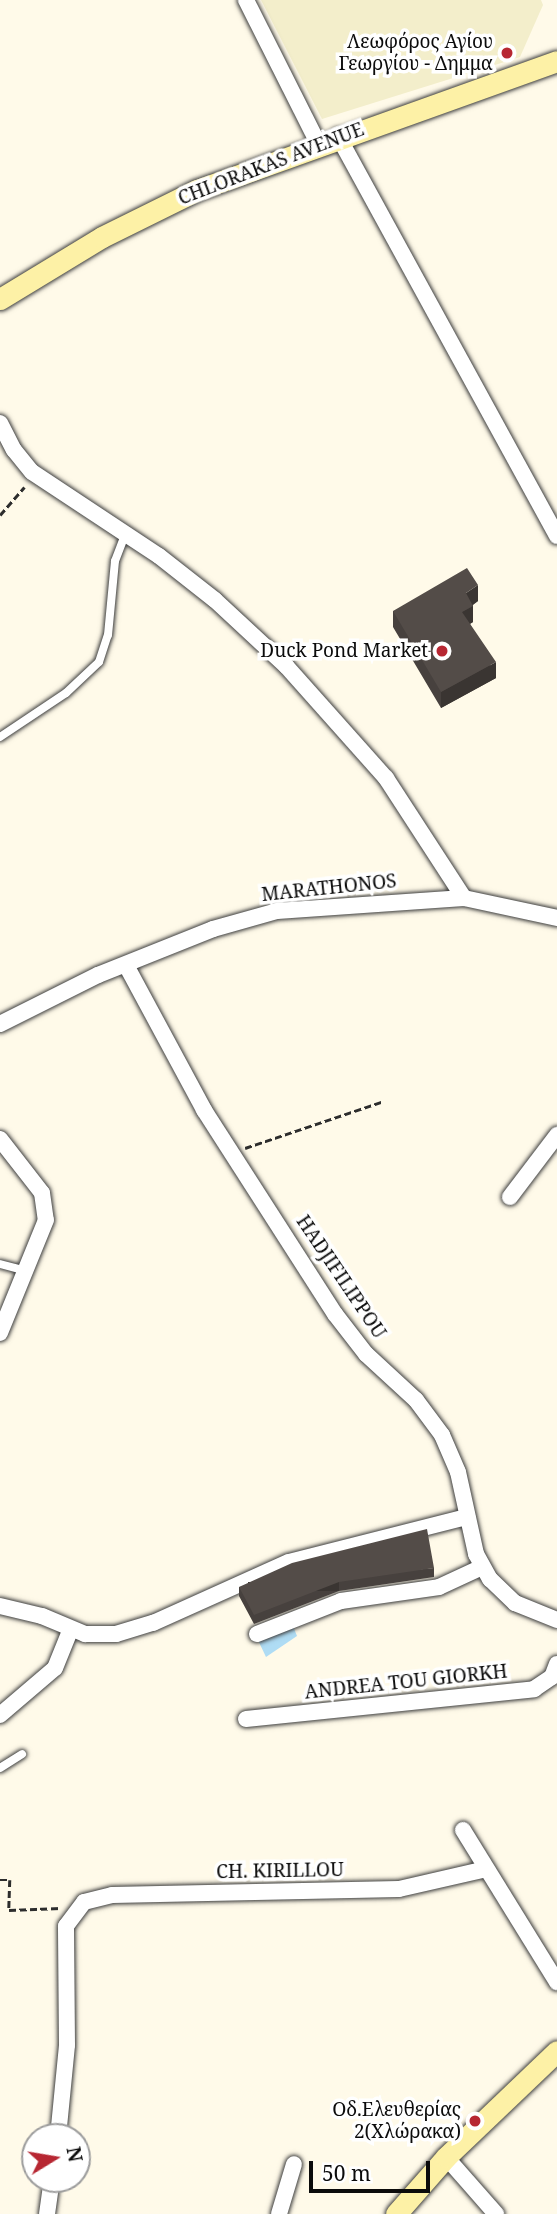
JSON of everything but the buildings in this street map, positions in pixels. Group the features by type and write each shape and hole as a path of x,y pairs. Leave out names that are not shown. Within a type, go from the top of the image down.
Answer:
{"main road":[{"name":"CHLORAKAS AVENUE","path":"0,299 151,212 328,140 557,61"},
{"path":"396,2214 446,2157 557,2051"}],"street":[{"path":"246,0 557,536"},
{"path":"0,423 14,450 37,476 126,533 215,600 287,667 386,778 464,898"},
{"name":"MARATHONOS","path":"0,1024 69,987 212,929 277,911 464,898 557,918"},
{"name":"HADJIFILIPPOU","path":"126,965 174,1058 349,1334 437,1426 458,1472 467,1517 482,1567 515,1603 557,1620"},
{"path":"510,1197 557,1135"},
{"path":"0,1139 34,1181 46,1207 46,1220 0,1333"},
{"path":"0,1606 42,1616 71,1631 102,1636 135,1630 289,1562 467,1517"},
{"path":"257,1634 341,1601 439,1587 482,1567"},
{"path":"0,1715 55,1668 71,1631"},
{"name":"ANDREA TOU GIORKH","path":"246,1719 524,1691 545,1684 557,1664"},
{"path":"463,1830 557,1982"},
{"name":"CH. KIRILLOU","path":"75,1909 112,1895 400,1889 486,1869"},
{"path":"59,2123 67,2045 64,1947 66,1926 75,1909"},
{"path":"446,2157 496,2214"},
{"path":"279,2214 294,2164"},
{"path":"47,2214 50,2193"}],"lane":[{"path":"0,737 66,693 99,662 108,635 115,561 126,533"},
{"path":"0,1264 26,1271"},
{"path":"0,1768 23,1754"}],"path":[{"path":"0,515 37,476"},
{"path":"232,1152 381,1102"},
{"path":"0,1880 10,1880 9,1910 75,1909"}],"shaded area":[{"path":"261,0 541,0 543,5 520,57 322,119"}],"water":[{"path":"293,1626 297,1636 266,1657 257,1638"}],"place":[{"name":"Λεωφόρος Αγίου Γεωργίου - Δημμα","path":"507,53"},
{"name":"Duck Pond Market","path":"442,651"},
{"name":"Οδ.Ελευθερίας 2(Χλώρακα)","path":"475,2121"}]}
